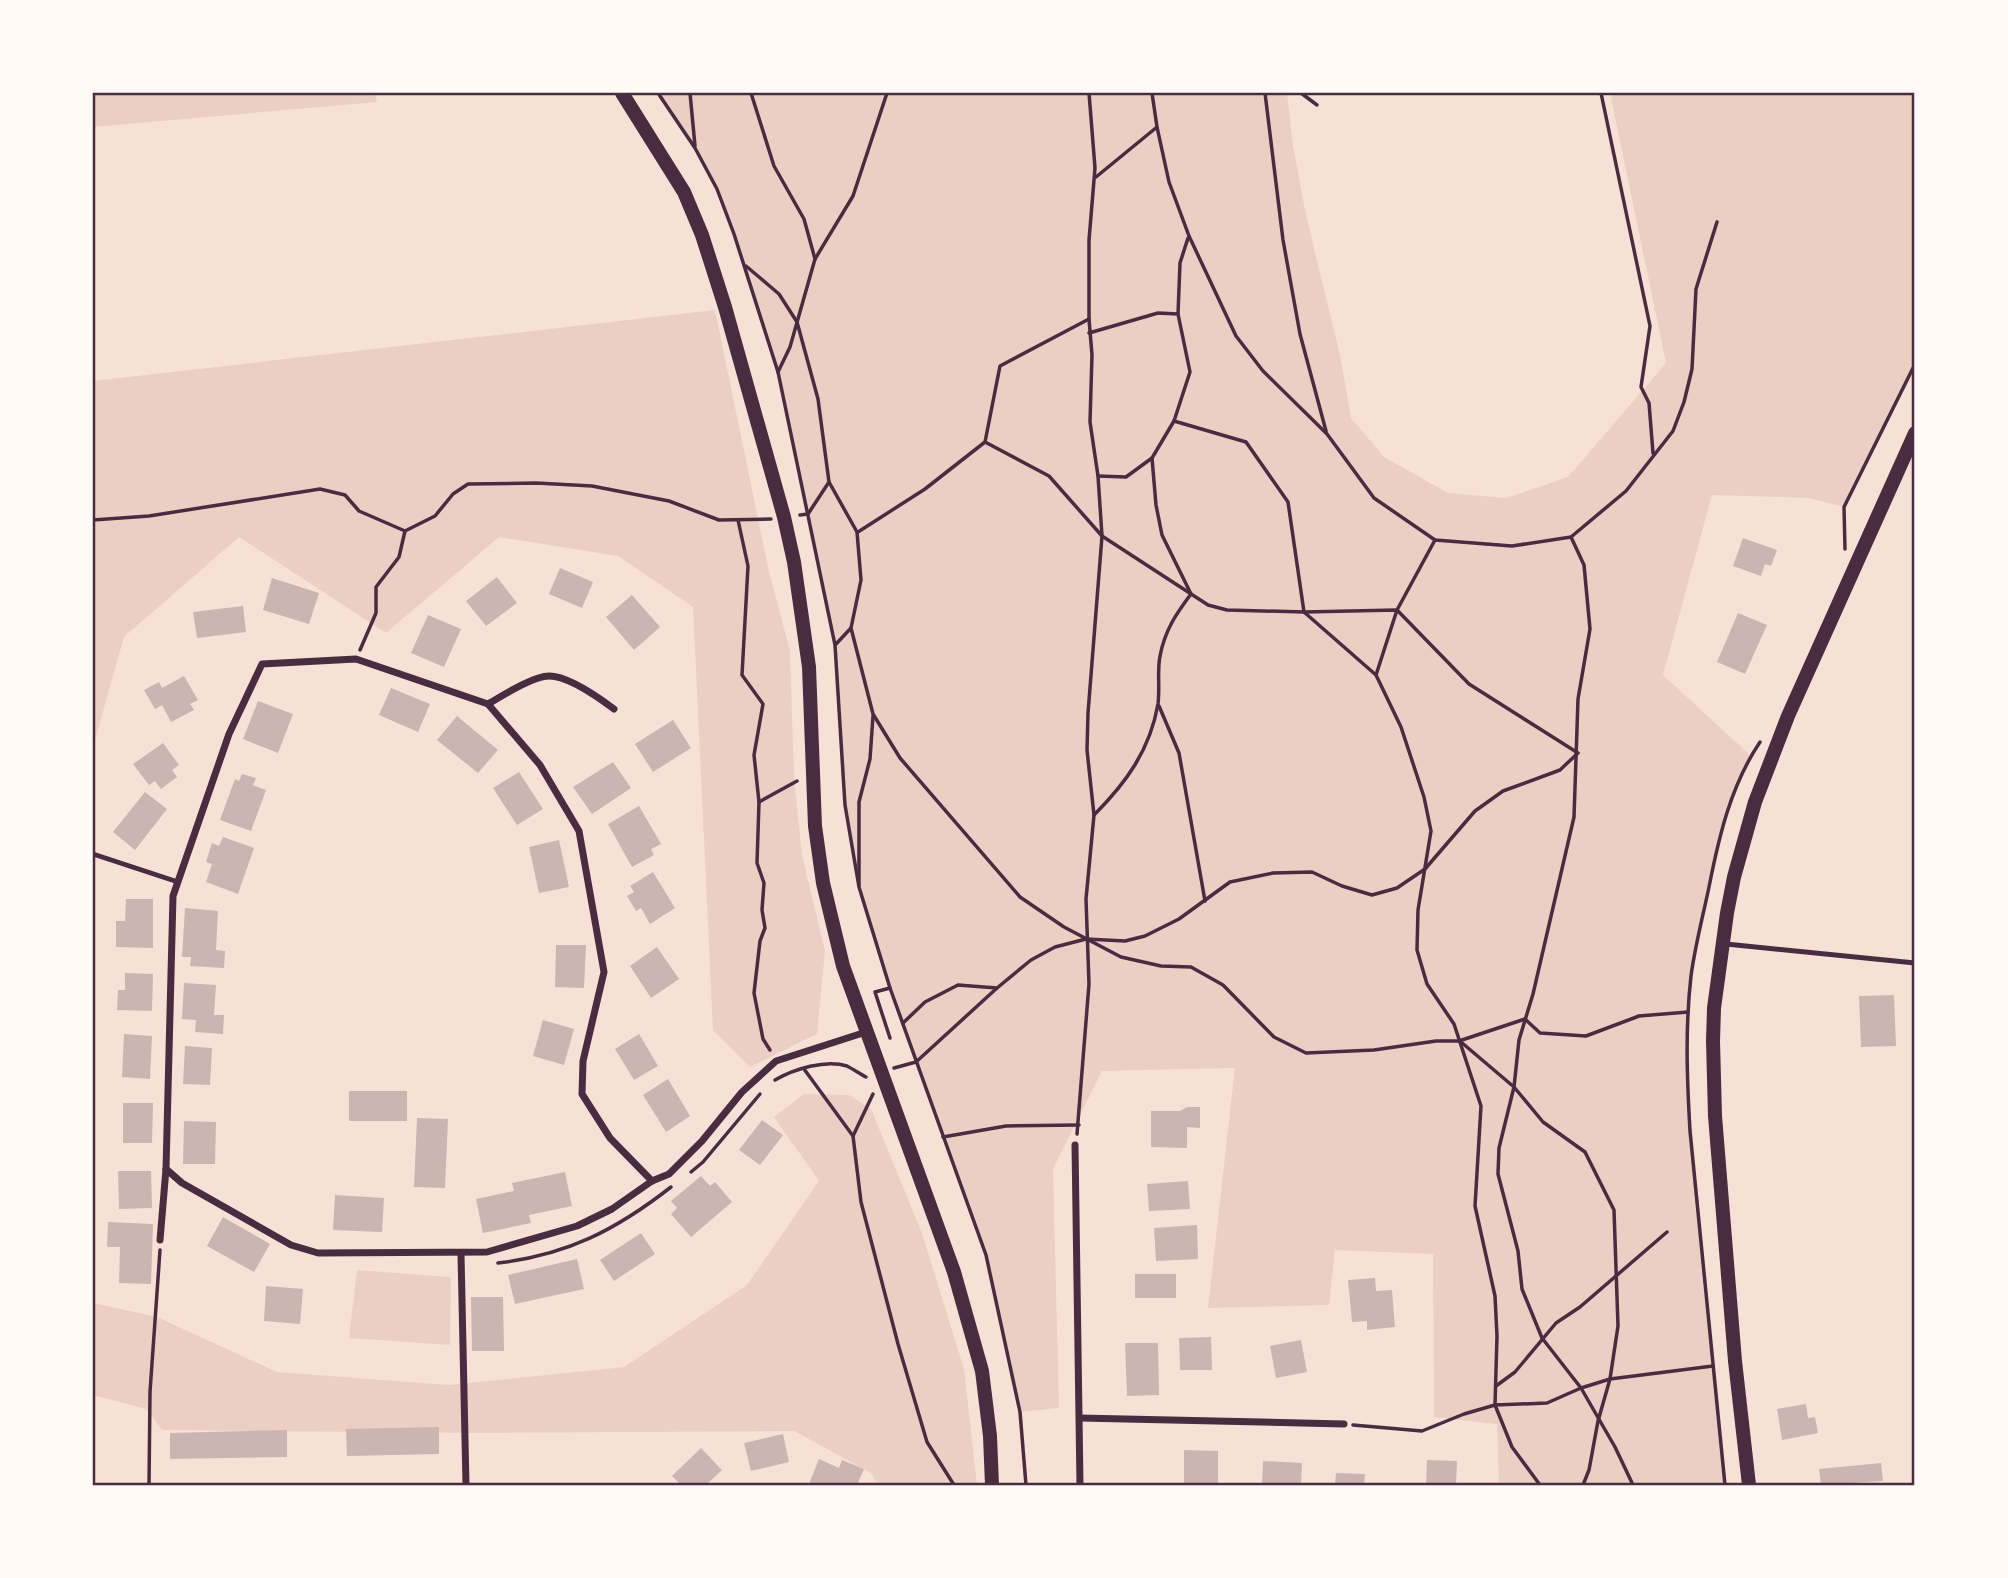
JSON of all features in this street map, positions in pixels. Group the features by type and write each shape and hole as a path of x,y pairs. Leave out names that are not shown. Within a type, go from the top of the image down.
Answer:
{"main road":[{"path":"622,93 684,192 702,235 732,333 794,562 809,667 815,825 822,883 843,966 954,1272 982,1371 990,1436 992,1485"},
{"path":"1749,1485 1716,1139 1714,1008 1723,944 1734,877 1760,790 1788,716 1915,433"}],"street":[{"path":"160,1240 166,1169 173,896 229,734 262,664 356,659 488,704 540,765 579,831 604,972 583,1061 582,1094 610,1138 652,1181"},
{"path":"488,704 518,687 549,676 583,687 614,709"},
{"path":"166,1169 182,1183 290,1244 318,1253 486,1252 577,1226 612,1209 652,1181 669,1174 702,1141 742,1092 776,1061 867,1031"},
{"path":"1075,1144 1080,1485"},
{"path":"461,1254 466,1485"},
{"path":"1080,1418 1344,1423"}],"lane":[{"path":"93,854 178,882"},
{"path":"1723,944 1915,963"}],"path":[{"path":"690,93 695,148"},
{"path":"751,93 774,166 804,219 814,260"},
{"path":"778,372 790,347 814,260 853,197 887,93"},
{"path":"1075,1144 1079,1125 1089,984 1086,899 1094,815 1087,738 1102,536 1098,476 1090,422 1089,240 1095,178 1089,93"},
{"path":"1152,93 1169,182 1189,236 1236,336 1263,371 1327,434 1374,498 1435,540 1512,546 1571,537 1626,491 1653,453 1673,431 1684,402 1692,369 1696,289 1717,222"},
{"path":"1265,93 1283,240 1300,334 1327,434"},
{"path":"1301,93 1317,105"},
{"path":"1601,93 1650,326 1641,387 1648,403 1653,453"},
{"path":"1095,178 1157,127"},
{"path":"1098,476 1126,477 1152,458 1174,421 1190,372 1178,314 1180,263 1189,236"},
{"path":"744,264 779,294 797,323 818,399 829,482 857,532 861,580 851,628 873,714 900,758 1020,897 1086,939 1121,957 1161,966 1191,967 1223,985 1274,1037 1306,1053 1374,1050 1436,1041 1459,1041 1525,1020"},
{"path":"1089,333 1158,313 1178,314"},
{"path":"857,532 925,489 985,442 1000,366 1089,319"},
{"path":"1844,507 1915,364"},
{"path":"1174,421 1246,442 1288,502 1304,612 1376,675 1401,727 1424,797 1431,831 1418,910 1417,950 1427,984 1454,1024 1481,1106 1475,1206 1495,1296 1495,1405 1512,1447 1540,1485"},
{"path":"985,442 1049,476 1102,536 1208,605 1227,610 1398,610 1469,684 1578,753"},
{"path":"1152,458 1156,505 1163,535 1191,594"},
{"path":"808,514 829,482"},
{"path":"405,531 435,516 453,494 468,484 592,486 669,501 719,520 765,519"},
{"path":"93,520 149,516 320,489 345,495 359,511 405,531"},
{"path":"738,520 748,566 743,676 763,704 754,755 759,802 757,863 764,883 762,910 765,928 760,941 754,993 763,1039 776,1061"},
{"path":"356,659 376,613 376,587 399,557 405,531"},
{"path":"1571,537 1584,565 1590,629 1578,699 1574,817 1519,1040 1514,1087 1499,1148 1499,1174 1518,1251 1522,1289 1542,1338 1581,1388 1633,1485"},
{"path":"1376,675 1398,610 1435,540"},
{"path":"1094,815 1129,777 1150,736 1158,705 1159,657 1171,620 1191,594"},
{"path":"835,645 851,628"},
{"path":"1158,705 1179,754 1205,901"},
{"path":"859,887 859,802 870,759 873,714"},
{"path":"1026,1485 1020,1412 986,1255 916,1062 1031,960 1055,947 1086,939 1125,941 1145,936 1180,919 1230,882 1273,873 1312,872 1342,886 1372,895 1397,888 1425,869 1475,811 1503,791 1559,770 1578,753"},
{"path":"759,802 804,778 813,776"},
{"path":"903,1023 925,1002 958,985 997,988"},
{"path":"890,988 874,992 890,1038"},
{"path":"1525,1020 1540,1033 1586,1036 1639,1016 1688,1012"},
{"path":"1459,1041 1514,1087 1543,1122 1585,1152 1614,1210 1618,1326 1610,1379 1598,1421 1589,1470 1583,1485"},
{"path":"804,1069 853,1136 860,1202 898,1343 927,1442 954,1485"},
{"path":"853,1136 872,1094 887,1084"},
{"path":"943,1137 1006,1126 1079,1125"},
{"path":"1496,1386 1515,1373 1556,1323 1580,1307 1667,1232"},
{"path":"149,1485 150,1392 160,1240"},
{"path":"1344,1423 1422,1431 1495,1405 1547,1402 1610,1379 1713,1366"}],"shaded area":[{"path":"93,93 375,93 377,102 93,127"},
{"path":"658,93 1287,93 1293,146 1306,215 1340,355 1351,418 1384,457 1448,493 1506,498 1568,477 1666,363 1611,98 1614,93 1915,93 1915,364 1844,507 1809,498 1712,495 1663,675 1751,756 1734,791 1716,852 1692,973 1687,1076 1725,1485 1499,1485 1497,1424 1434,1417 1433,1254 1335,1250 1329,1305 1208,1308 1235,1068 1102,1071 1053,1169 1059,1408 1020,1412 986,1255 916,1062 859,887 845,805 835,645 778,372 717,189 695,148"},
{"path":"715,310 769,572 790,651 794,777 802,855 825,951 817,1034 750,1067 713,1030 693,607 618,556 499,537 386,633 239,537 124,637 93,747 93,381"},
{"path":"804,1094 849,1095 871,1109 922,1233 964,1369 977,1485 878,1485 871,1473 794,1431 476,1433 162,1430 146,1409 93,1395 93,1303 157,1317 277,1372 449,1385 624,1367 747,1285 819,1181 774,1117"},
{"path":"357,1270 451,1277 450,1345 349,1338"}],"building":[{"path":"1743,538 1777,550 1771,566 1765,564 1761,576 1733,566"},
{"path":"560,568 593,582 582,608 549,594"},
{"path":"497,577 517,603 486,626 466,601"},
{"path":"272,578 319,593 309,624 263,610"},
{"path":"632,595 660,627 634,650 606,617"},
{"path":"243,606 246,632 197,638 193,612"},
{"path":"1738,613 1767,625 1745,674 1717,662"},
{"path":"428,615 461,629 444,667 411,653"},
{"path":"184,676 198,700 190,704 194,710 171,722 162,705 155,709 144,690 159,682 162,688"},
{"path":"391,688 430,704 418,732 379,715"},
{"path":"258,701 293,714 278,753 243,739"},
{"path":"457,716 498,750 478,773 437,740"},
{"path":"673,720 691,748 653,772 635,744"},
{"path":"163,743 179,765 172,770 177,777 161,789 155,781 149,785 133,764"},
{"path":"613,762 631,788 592,814 573,787"},
{"path":"519,772 543,809 517,825 493,788"},
{"path":"242,774 256,778 253,785 266,790 251,831 220,820 235,779 239,781"},
{"path":"145,792 167,809 135,850 113,832"},
{"path":"639,806 661,844 651,849 654,855 632,867 608,824"},
{"path":"223,837 254,848 238,894 206,882 212,864 206,862 212,843 219,846"},
{"path":"559,840 569,887 539,893 529,847"},
{"path":"653,872 675,908 650,924 641,908 636,911 627,896 634,892 630,886"},
{"path":"126,899 153,899 153,948 116,947 116,921 125,921"},
{"path":"185,908 218,911 216,950 225,951 224,968 190,966 191,957 182,957"},
{"path":"556,945 586,945 584,988 555,987"},
{"path":"657,947 679,979 651,998 630,966"},
{"path":"125,973 153,974 152,1011 117,1010 118,990 125,990"},
{"path":"184,983 216,985 214,1015 224,1015 223,1034 195,1032 196,1020 182,1019"},
{"path":"1894,995 1896,1046 1861,1047 1859,996"},
{"path":"543,1020 574,1029 564,1065 533,1056"},
{"path":"124,1034 152,1036 150,1079 122,1077"},
{"path":"639,1034 658,1066 634,1080 615,1049"},
{"path":"185,1046 212,1048 210,1085 183,1084"},
{"path":"668,1079 690,1116 666,1132 643,1095"},
{"path":"349,1091 407,1091 407,1121 349,1121"},
{"path":"123,1103 153,1103 152,1143 123,1143"},
{"path":"1187,1107 1200,1107 1200,1128 1187,1127 1187,1148 1151,1147 1151,1111 1180,1111"},
{"path":"417,1118 448,1119 445,1188 414,1187"},
{"path":"762,1120 783,1135 760,1165 739,1150"},
{"path":"184,1121 216,1122 215,1164 183,1164"},
{"path":"118,1171 151,1171 152,1208 119,1209"},
{"path":"565,1172 572,1206 529,1215 531,1223 483,1233 476,1199 514,1191 512,1183"},
{"path":"701,1176 710,1186 715,1182 732,1202 691,1237 671,1214 677,1208 671,1201"},
{"path":"1188,1181 1190,1209 1149,1211 1147,1184"},
{"path":"335,1195 384,1198 382,1232 333,1230"},
{"path":"223,1217 270,1244 254,1272 207,1246"},
{"path":"108,1222 153,1224 151,1284 119,1283 120,1247 107,1247"},
{"path":"1197,1225 1198,1259 1156,1261 1154,1228"},
{"path":"641,1233 655,1254 614,1281 600,1260"},
{"path":"577,1259 584,1289 515,1304 508,1275"},
{"path":"1135,1274 1176,1274 1176,1298 1135,1298"},
{"path":"1375,1278 1376,1291 1392,1290 1395,1327 1367,1330 1367,1321 1352,1322 1348,1280"},
{"path":"266,1286 303,1289 300,1324 264,1321"},
{"path":"471,1297 503,1297 504,1351 472,1351"},
{"path":"1211,1337 1212,1370 1180,1370 1179,1338"},
{"path":"1301,1340 1307,1372 1276,1378 1270,1346"},
{"path":"1125,1343 1158,1343 1159,1395 1127,1396"},
{"path":"1806,1404 1808,1418 1815,1417 1818,1433 1782,1440 1777,1409"},
{"path":"439,1427 439,1454 347,1456 346,1429"},
{"path":"287,1430 287,1457 170,1459 170,1433"},
{"path":"783,1434 789,1462 751,1471 744,1443"},
{"path":"701,1448 722,1470 706,1485 681,1485 672,1476"},
{"path":"1184,1450 1218,1451 1218,1485 1184,1485"},
{"path":"819,1459 839,1468 842,1460 864,1469 857,1485 809,1484"},
{"path":"1427,1460 1457,1461 1456,1485 1426,1485"},
{"path":"1263,1461 1302,1463 1301,1485 1262,1485"},
{"path":"1881,1463 1883,1481 1821,1485 1819,1469"},
{"path":"1336,1473 1365,1474 1364,1485 1335,1485"}]}
